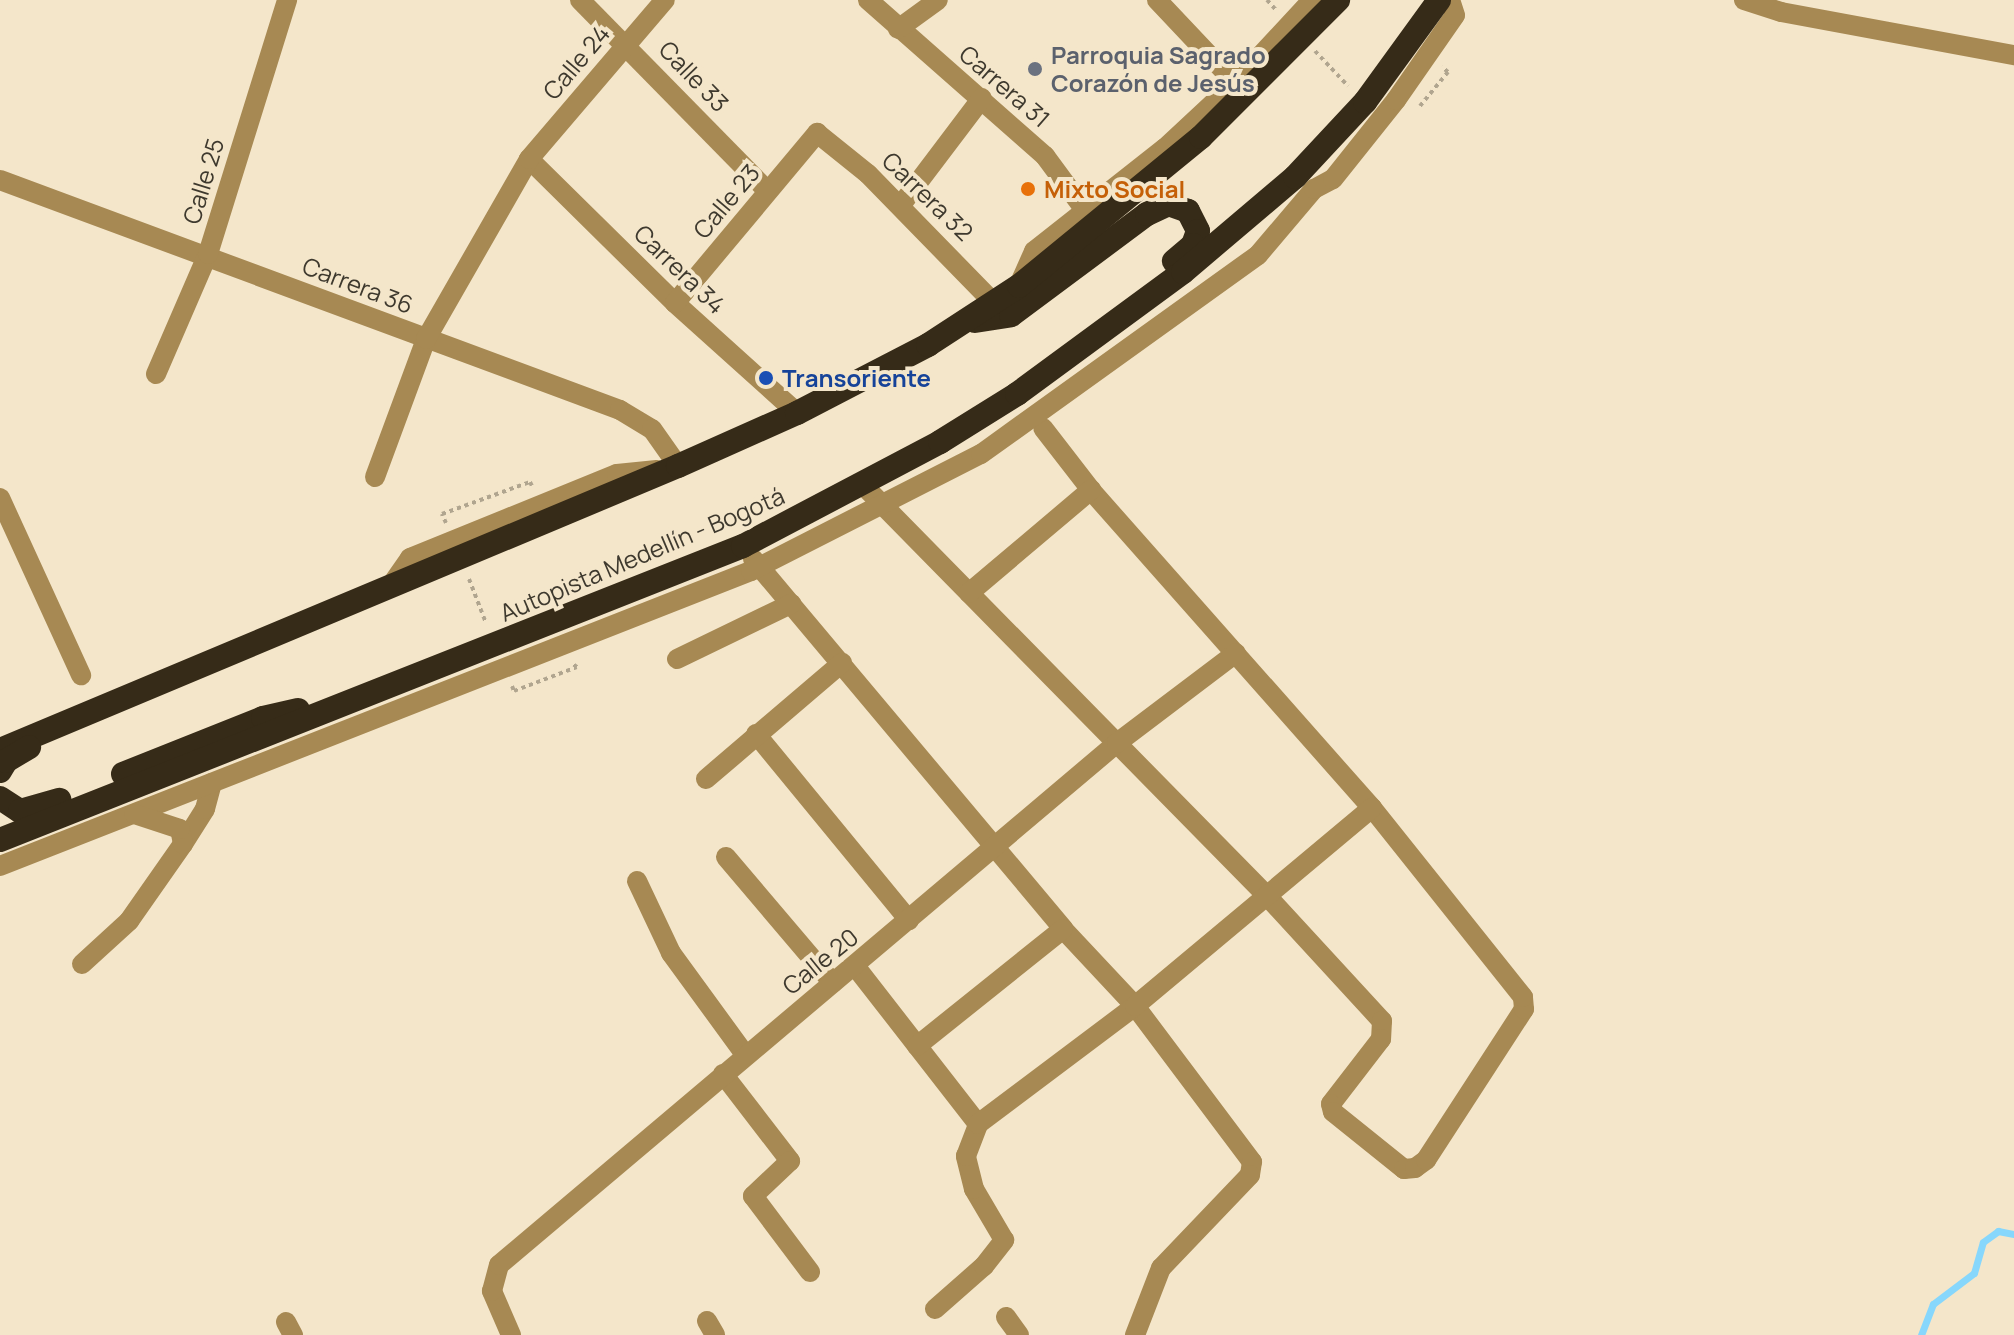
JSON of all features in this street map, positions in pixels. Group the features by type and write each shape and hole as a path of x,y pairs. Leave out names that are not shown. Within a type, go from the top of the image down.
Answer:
{"highway":[{"path":"0,750 173,674 674,468 797,413 964,322 1019,286 1090,216 1241,89 1338,0"},
{"name":"Autopista Medellín - Bogotá","path":"0,840 743,546 940,442 1183,272 1295,177 1365,102 1439,0"},
{"path":"964,322 992,322 1011,315 1157,208 1180,205 1195,219 1198,231 1187,250 1017,374 983,414"},
{"path":"0,771 16,753 133,703 173,674"},
{"path":"0,798 9,807 30,811 263,718 341,706"}],"street":[{"name":"Calle 25","path":"156,374 208,254 287,0"},
{"name":"Calle 33","path":"580,0 625,42 768,191"},
{"name":"Calle 24","path":"375,477 426,339 529,159 625,42 665,0"},
{"name":"Carrera 31","path":"868,0 1045,156 1090,216"},
{"path":"898,29 938,0"},
{"path":"1157,0 1241,89 1312,0"},
{"path":"981,454 1258,255 1314,189 1333,179 1455,15 1450,0"},
{"path":"1744,0 1820,10 2014,55"},
{"path":"901,205 982,98"},
{"name":"Calle 23","path":"675,303 817,133"},
{"name":"Carrera 32","path":"817,133 901,205 995,304"},
{"name":"Carrera 34","path":"529,159 675,303 797,413"},
{"name":"Carrera 36","path":"0,180 208,254 620,410 652,429 674,468"},
{"path":"0,866 644,615 759,567 981,454 1043,428 1095,389 1108,356 1107,327"},
{"path":"863,485 881,507 1267,896 1382,1021 1381,1039 1334,1095 1333,1112 1404,1169 1415,1168 1426,1160 1525,1003 1372,808 1091,490 1043,428"},
{"path":"940,442 981,454"},
{"path":"969,593 1091,490"},
{"path":"0,498 81,675"},
{"path":"743,546 1063,929 1135,1006 1253,1168 1161,1268 1135,1335"},
{"path":"677,659 791,604"},
{"name":"Calle 20","path":"511,1335 492,1291 499,1265 1117,743 1236,653"},
{"path":"706,779 842,663"},
{"path":"756,734 909,920"},
{"path":"82,964 129,921 205,809 212,783"},
{"path":"935,1309 990,1260 1004,1240 974,1189 966,1156 978,1124 1135,1006 1372,808"},
{"path":"134,814 180,829 183,844"},
{"path":"726,857 833,983"},
{"path":"637,881 671,953 746,1056"},
{"path":"917,1046 1063,929"},
{"path":"855,966 978,1124"},
{"path":"723,1074 790,1161 753,1196 810,1272"},
{"path":"1006,1317 1019,1335"}],"path":[{"path":"1267,0 1278,11"},
{"path":"1310,45 1352,91"},
{"path":"448,529 442,514 530,482"},
{"path":"466,573 490,632"},
{"path":"508,676 514,691 577,667"}],"waterway":[{"path":"1921,1335 1933,1304 1974,1273 1983,1242 1998,1231 2014,1234"}],"place":[{"name":"Parroquia Sagrado Corazón de Jesús","path":"1035,69"},
{"name":"Mixto Social","path":"1028,189"},
{"name":"Transoriente","path":"766,378"}]}
